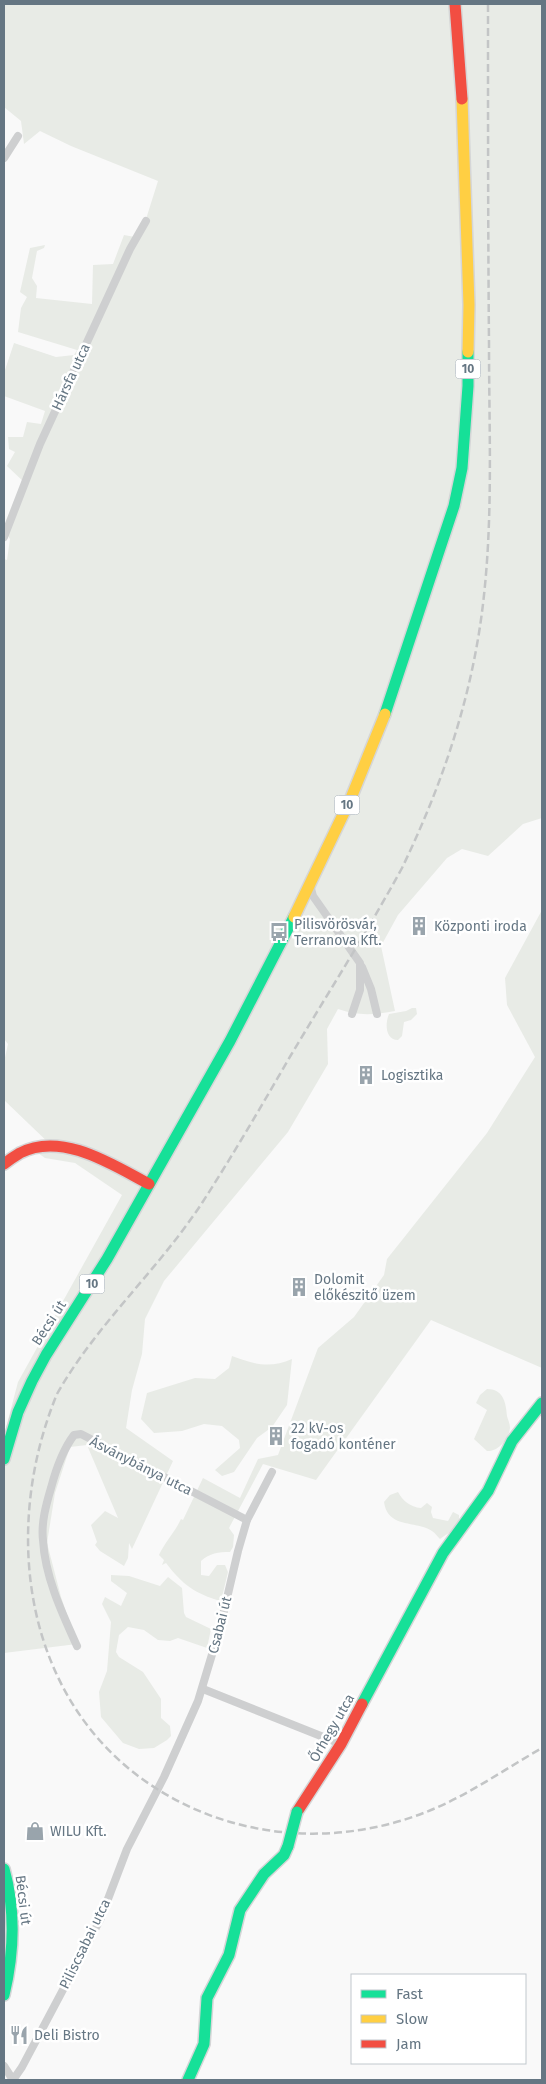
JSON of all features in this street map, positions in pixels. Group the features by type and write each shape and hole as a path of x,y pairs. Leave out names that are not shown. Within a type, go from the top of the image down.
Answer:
{"main road":[{"name":"10","path":"149,1184 230,1041 310,885 350,798 382,723 454,506 462,468 468,386 469,305 464,128 454,4"},
{"path":"4,1164 22,1152 38,1146 67,1146 91,1154 149,1184"},
{"name":"Bécsi út","path":"4,1459 18,1412 32,1381 46,1356 86,1296 149,1184"},
{"name":"Őrhegy utca","path":"188,2080 204,2044 207,1998 228,1955 240,1910 260,1879 284,1856 297,1812 341,1744 443,1554 488,1491 512,1441 542,1404"},
{"name":"Bécsi út","path":"4,1869 12,1914 9,1968 4,1994"}],"street":[{"path":"4,158 18,136"},
{"name":"Hársfa utca","path":"4,537 40,444 130,249 146,222"},
{"path":"310,885 313,896 360,963 371,989 377,1014"},
{"path":"298,908 308,904 321,908"},
{"path":"352,1014 360,990 360,963"},
{"name":"Ásványbánya utca","path":"76,1646 52,1583 42,1540 44,1518 53,1480 64,1448 74,1435 81,1434 247,1520"},
{"name":"Csabai út","path":"164,1777 203,1689 247,1520 272,1472"},
{"path":"203,1689 341,1744"},
{"name":"Piliscsabai utca","path":"13,2080 22,2068 91,1938 103,1913 127,1850 164,1777"},
{"path":"4,2066 13,2080"}],"shaded area":[{"path":"4,4 542,4 542,818 523,824 488,856 462,849 447,858 398,915 381,946 395,1011 366,1014 338,1009 327,1029 328,1064 288,1132 164,1281 145,1319 142,1354 132,1390 126,1428 173,1461 132,1549 129,1543 128,1558 124,1566 100,1551 95,1545 97,1542 91,1525 105,1511 118,1518 87,1445 70,1447 55,1493 47,1543 61,1597 77,1644 4,1653 4,1435 18,1382 122,1195 75,1163 45,1158 38,1153 54,1148 4,1100 4,1062 8,1044 4,1039 4,559 7,560 10,539 6,532 26,484 7,466 15,452 9,449 8,437 23,437 27,422 41,424 45,411 4,396 4,373 14,343 56,357 74,355 77,350 18,332 21,308 27,297 20,292 30,248 45,245 44,248 37,251 32,278 37,286 36,298 92,304 93,265 113,264 124,235 140,238 158,181 71,146 40,131 24,144 21,121 4,107"},
{"path":"542,910 542,1368 431,1320 316,1480 263,1464 229,1528 234,1535 233,1547 230,1552 214,1554 201,1561 201,1575 209,1576 217,1565 225,1565 228,1572 221,1601 196,1591 178,1577 166,1563 162,1565 164,1560 159,1555 181,1519 183,1520 203,1478 240,1498 258,1459 278,1455 318,1348 354,1317 384,1275 387,1259 487,1133 535,1057 507,1005 505,978"},
{"path":"416,1008 417,1014 411,1020 404,1022 402,1036 398,1040 394,1039 388,1034 387,1030 389,1014"},
{"path":"232,1356 269,1365 292,1359 287,1405 272,1427 257,1438 234,1472 222,1476 215,1470 240,1448 239,1440 222,1426 204,1424 182,1431 154,1433 141,1419 147,1393 195,1378 215,1379 229,1368"},
{"path":"487,1389 497,1391 503,1397 510,1428 508,1436 502,1444 491,1451 487,1451 474,1439 487,1410 476,1403 480,1395"},
{"path":"398,1492 410,1505 421,1508 427,1503 432,1507 433,1518 448,1521 453,1512 459,1515 458,1524 454,1530 440,1539 433,1532 425,1528 396,1520 387,1511 384,1502 390,1495"},
{"path":"111,1575 129,1576 160,1586 168,1577 182,1588 186,1617 211,1629 207,1648 178,1638 170,1641 158,1640 144,1630 128,1627 119,1635 116,1652 119,1657 143,1672 161,1699 161,1718 170,1726 171,1736 154,1748 139,1749 123,1743 101,1717 99,1692 107,1671 111,1622 102,1604 105,1597 121,1606 127,1593 111,1581"}],"railway":[{"path":"488,4 489,532 479,631 465,701 455,735 431,802 402,868 236,1148 185,1228 90,1344 57,1394 39,1447 30,1502 29,1557 36,1612 52,1663 77,1711 112,1754 157,1789 189,1806 222,1819 256,1828 291,1833 327,1833 362,1830 397,1822 445,1804 474,1789 542,1748"}],"traffic: fast":[{"path":"385,714 454,506 462,468 468,386 468,352"},
{"path":"4,1459 18,1412 32,1381 46,1355 107,1259 230,1041 294,917"},
{"path":"362,1704 443,1553 488,1491 512,1441 542,1403"},
{"path":"288,1846 297,1812"},
{"path":"188,2080 204,2044 207,1998 229,1955 240,1910 264,1874 284,1855 288,1846"},
{"path":"4,1869 12,1916 12,1948 4,1995"}],"traffic: slow":[{"path":"462,99 469,305 468,352"},
{"path":"294,917 351,798 385,714"}],"traffic: jam":[{"path":"455,4 462,99"},
{"path":"4,1164 20,1153 36,1147 70,1148 103,1160 149,1184"},
{"path":"297,1812 341,1744 362,1704"}],"place":[{"name":"Központi iroda","path":"419,926"},
{"name":"Pilisvörösvár, Terranova Kft.","path":"279,932"},
{"name":"Logisztika","path":"366,1075"},
{"name":"Dolomit előkészitő üzem","path":"299,1287"},
{"name":"22 kV-os fogadó konténer","path":"276,1436"},
{"name":"WILU Kft.","path":"35,1831"},
{"name":"Deli Bistro","path":"19,2035"}]}
